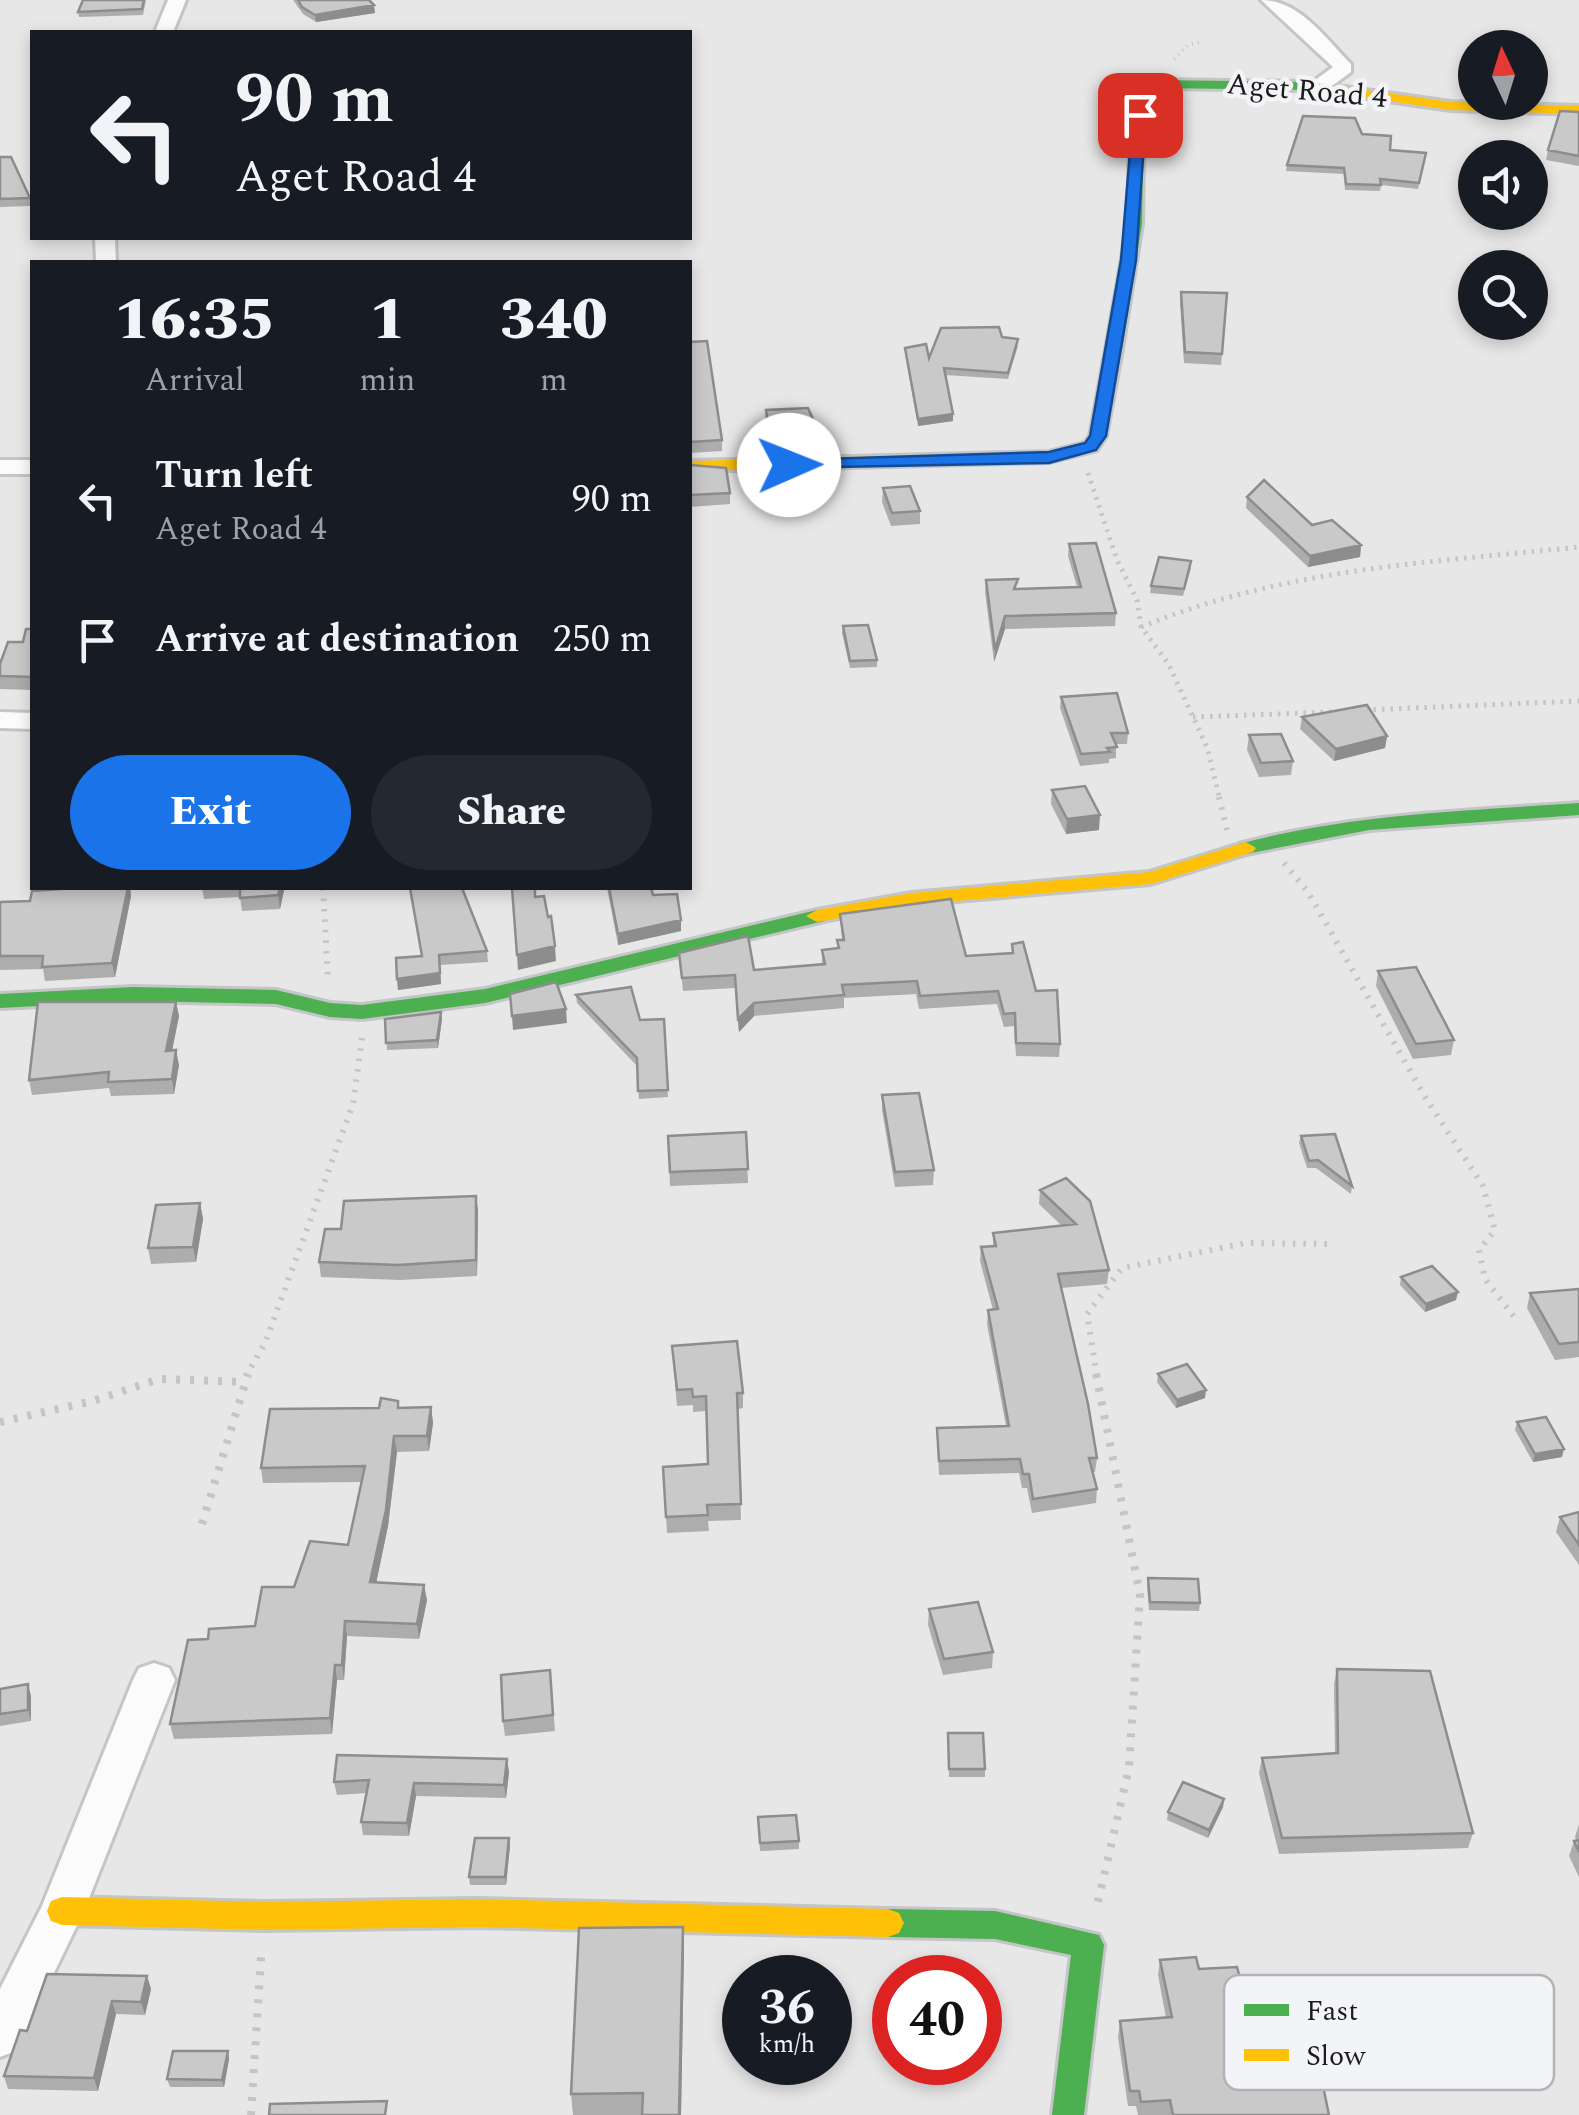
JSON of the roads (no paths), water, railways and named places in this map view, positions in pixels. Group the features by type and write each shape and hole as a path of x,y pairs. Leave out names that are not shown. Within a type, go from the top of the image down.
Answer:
{"street":[{"path":"165,30 178,0"},
{"path":"1270,0 1298,20 1344,68 1318,87"},
{"name":"Aget Road 4","path":"692,466 926,462 1083,452 1098,436 1128,260 1137,180 1138,95 1154,84 1318,87 1451,106 1579,110"},
{"path":"0,467 30,466"},
{"path":"0,720 30,720"},
{"path":"0,1001 133,994 276,996 330,1010 362,1012 485,996 836,910 912,899 1151,878 1260,844 1340,829 1579,809"},
{"path":"0,2036 62,1911 154,1680"},
{"path":"62,1911 265,1916 478,1913 994,1926 1088,1946 1068,2115"}]}
